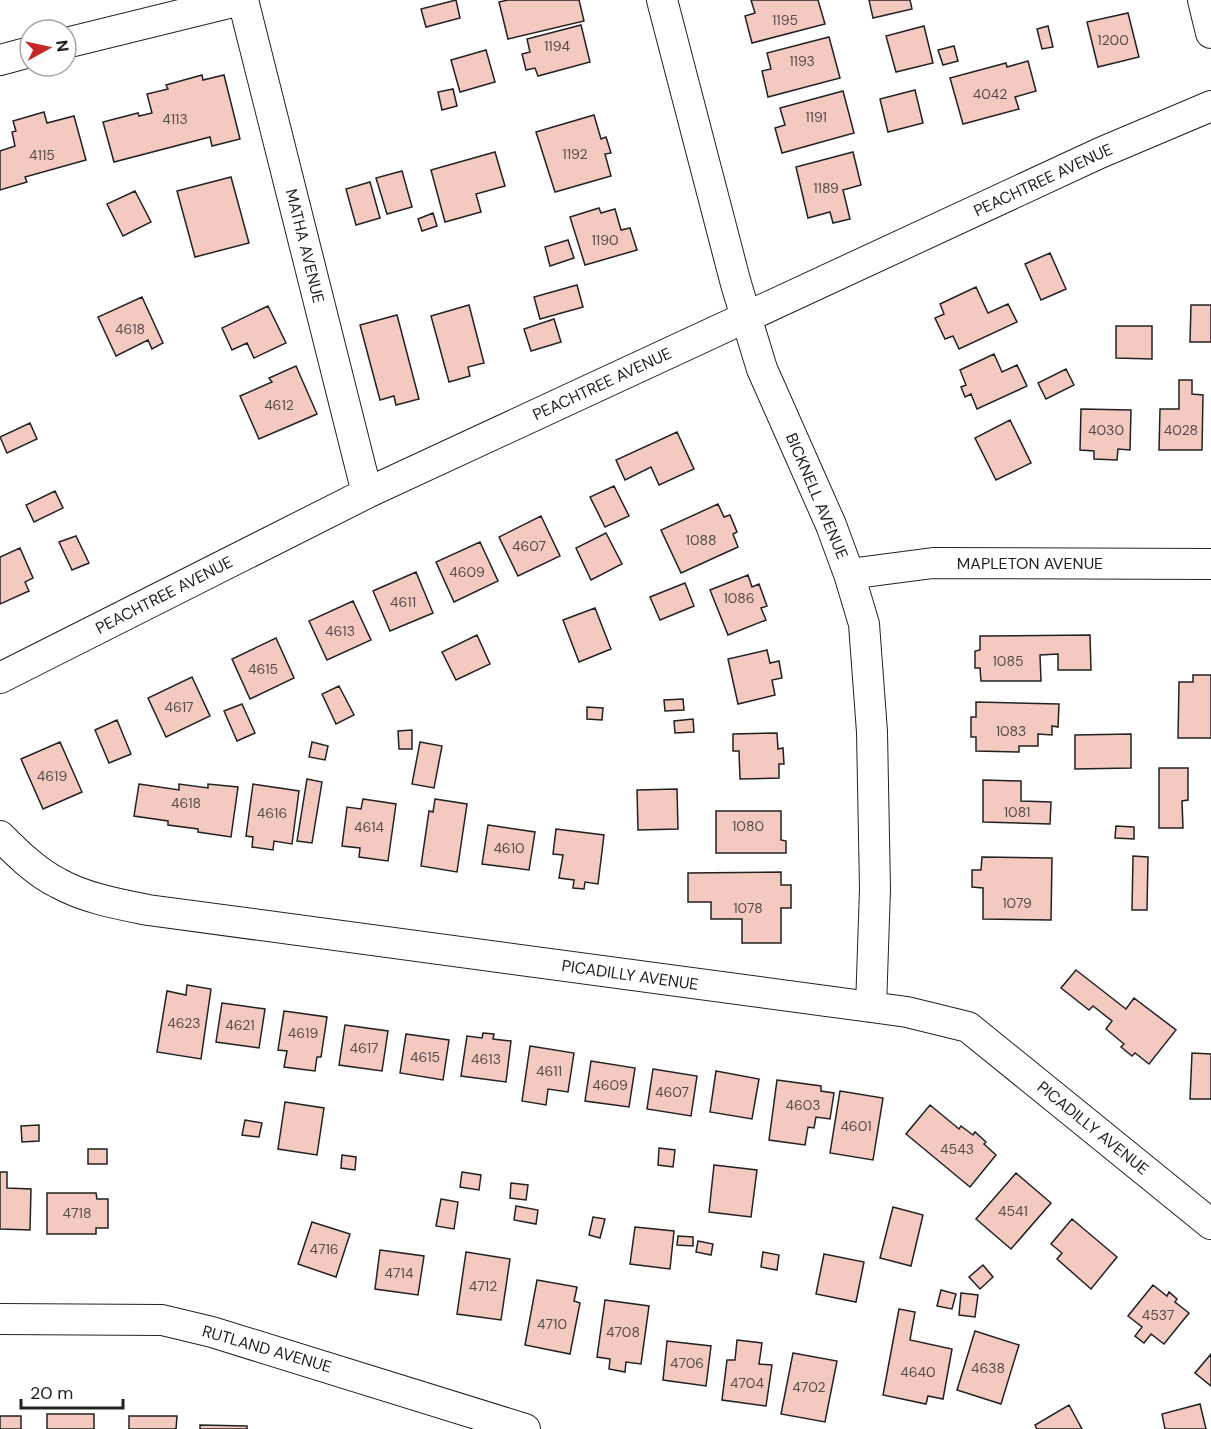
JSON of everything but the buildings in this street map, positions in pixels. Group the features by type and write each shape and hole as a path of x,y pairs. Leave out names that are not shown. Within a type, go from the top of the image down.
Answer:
{"street":[{"path":"78,41 242,0"},
{"name":"MATHA AVENUE","path":"242,0 367,493"},
{"name":"BICKNELL AVENUE","path":"662,0 746,318 762,369 831,525 864,624 872,732 875,889 871,1007"},
{"path":"1203,0 1211,33"},
{"path":"0,60 18,55"},
{"name":"PEACHTREE AVENUE","path":"0,678 367,493 1100,153 1211,106"},
{"name":"MAPLETON AVENUE","path":"849,574 933,563 1211,564"},
{"name":"PICADILLY AVENUE","path":"0,836 35,869 58,883 105,901 148,910 908,1012 968,1027 1211,1224"},
{"name":"RUTLAND AVENUE","path":"0,1319 162,1320 212,1332 525,1429"}]}
